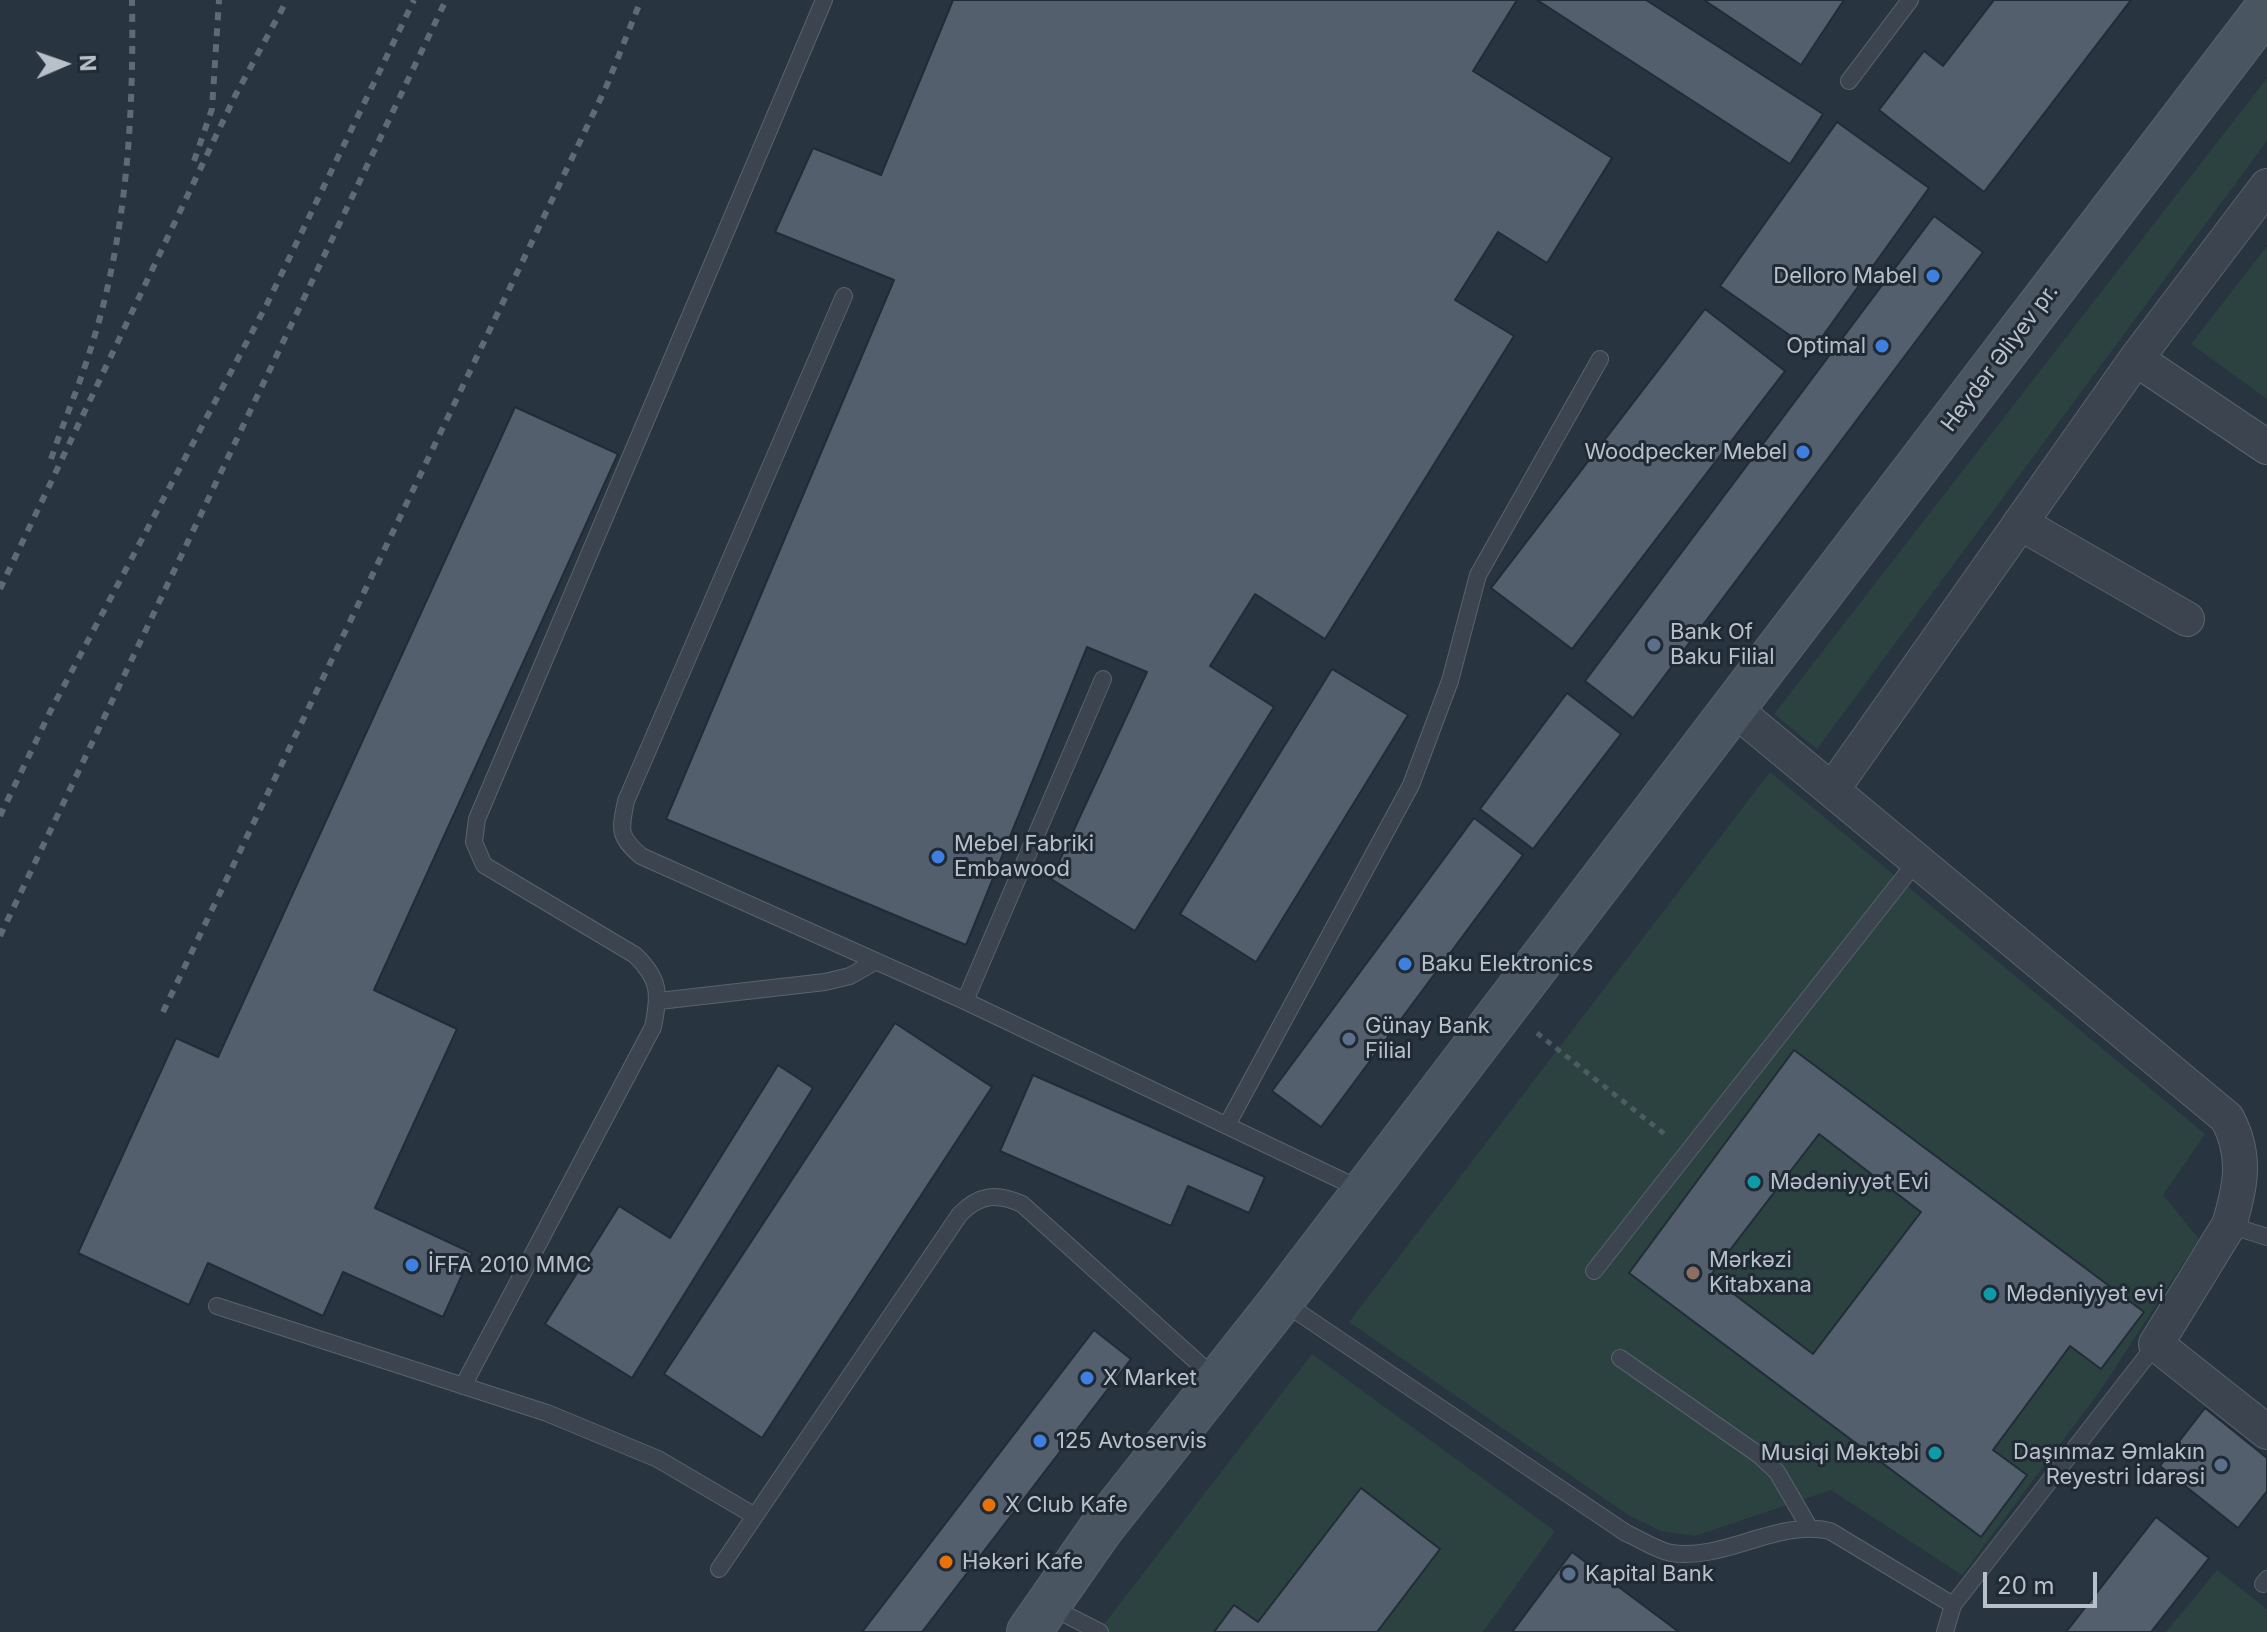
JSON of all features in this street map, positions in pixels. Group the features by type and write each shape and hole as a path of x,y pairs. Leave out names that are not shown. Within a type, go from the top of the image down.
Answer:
{"main road":[{"name":"Heydər Əliyev pr.","path":"1100,1530 1281,1301 2267,8"},
{"path":"1042,1624 1100,1530"},
{"path":"1005,1632 1100,1530"}],"street":[{"path":"1832,790 2136,359 2267,186"},
{"path":"2136,359 2267,447"},
{"path":"2020,523 2187,619"},
{"path":"1733,708 2227,1118 2254,1156 2229,1225 2156,1344 2267,1432"}],"lane":[{"path":"463,1386 653,1027 659,1001 652,971 635,955 484,865 474,842 477,819 824,0"},
{"path":"1849,81 1910,0"},
{"path":"844,296 626,801 622,823 625,842 641,856 965,1001 1364,1191"},
{"path":"1227,1125 1411,785 1450,681 1478,575 1600,359"},
{"path":"965,1001 1103,679"},
{"path":"1594,1271 1916,862"},
{"path":"659,1001 825,982 850,976 876,961"},
{"path":"719,1569 960,1214 971,1203 989,1195 1005,1196 1022,1204 1217,1380"},
{"path":"2229,1225 2267,1237"},
{"path":"1281,1301 1626,1533 1669,1552 1698,1554 1809,1527 1830,1531 1953,1605"},
{"path":"217,1306 547,1413 658,1459 755,1516"},
{"path":"1945,1632 1953,1605 2156,1344"},
{"path":"1620,1358 1759,1455 1777,1472 1809,1527"},
{"path":"1042,1624 1100,1632"}],"path":[{"path":"1506,1006 1557,1050 1688,1152"}],"green space":[{"path":"2267,78 2267,141 1817,749 1774,714"},
{"path":"2267,246 2267,399 2191,344"},
{"path":"1770,772 2205,1134 2163,1195 2199,1239 2100,1391 1962,1575 1831,1490 1695,1536 1661,1531 1628,1515 1349,1322"},
{"path":"1312,1354 1555,1531 1483,1632 1098,1632"},
{"path":"2217,1570 2267,1609 2267,1632 2166,1632"}],"building":[{"path":"953,0 1517,0 1473,71 1612,158 1547,263 1498,232 1455,300 1514,336 1325,639 1255,594 1210,666 1274,707 1135,931 1051,879 1147,672 1087,647 966,945 666,819 894,280 775,232 813,148 881,175"},
{"path":"1537,0 1646,0 1823,114 1790,164"},
{"path":"1704,0 1844,0 1801,65"},
{"path":"1994,0 2131,0 1984,192 1879,110 1924,51 1943,66"},
{"path":"1837,122 1929,188 1812,351 1720,286"},
{"path":"1934,216 1983,252 1633,718 1585,681"},
{"path":"1705,309 1785,371 1572,649 1491,588"},
{"path":"515,407 618,454 374,990 457,1029 375,1208 472,1253 443,1317 343,1272 323,1316 208,1263 189,1305 78,1253 176,1038 218,1057"},
{"path":"1332,669 1408,715 1256,962 1180,914"},
{"path":"1567,693 1621,734 1533,849 1480,809"},
{"path":"1474,818 1523,855 1321,1127 1272,1091"},
{"path":"895,1023 992,1087 762,1438 664,1374"},
{"name":"Mədəniyyət evi","path":"1794,1050 2144,1312 2101,1369 2070,1346 1993,1450 2027,1475 1981,1537 1629,1273","holes":["1819,1134 1921,1212 1813,1354 1710,1276"]},
{"path":"778,1065 813,1088 632,1378 545,1324 619,1206 670,1238"},
{"path":"1033,1075 1265,1177 1249,1213 1188,1186 1171,1226 1000,1151"},
{"path":"1094,1330 1131,1359 922,1632 862,1632"},
{"path":"2205,1408 2267,1458 2267,1491 2238,1528 2160,1466"},
{"path":"1361,1488 1440,1549 1377,1632 1214,1632 1234,1605 1258,1622"},
{"path":"2156,1517 2209,1558 2151,1632 2066,1632"},
{"path":"1572,1552 1679,1632 1512,1632"}],"railway":[{"path":"51,459 89,353 114,256 130,128 132,0"},
{"path":"194,161 212,109 219,0"},
{"path":"0,589 235,96 287,0"},
{"path":"0,816 50,712 267,304 414,0"},
{"path":"0,936 446,0"},
{"path":"163,1012 607,85 641,0"}],"place":[{"name":"Delloro Mabel","path":"1933,276"},
{"name":"Optimal","path":"1882,346"},
{"name":"Woodpecker Mebel","path":"1803,452"},
{"name":"Bank Of Baku Filial","path":"1654,645"},
{"name":"Mebel Fabriki Embawood","path":"938,857"},
{"name":"Baku Elektronics","path":"1405,964"},
{"name":"Günay Bank Filial","path":"1349,1039"},
{"name":"Mədəniyyət Evi","path":"1754,1182"},
{"name":"İFFA 2010 MMC","path":"412,1265"},
{"name":"Mərkəzi Kitabxana","path":"1693,1273"},
{"name":"Mədəniyyət evi","path":"1990,1294"},
{"name":"X Market","path":"1087,1378"},
{"name":"125 Avtoservis","path":"1040,1441"},
{"name":"Musiqi Məktəbi","path":"1935,1453"},
{"name":"Daşınmaz Əmlakın Reyestri İdarəsi","path":"2221,1465"},
{"name":"X Club Kafe","path":"989,1505"},
{"name":"Həkəri Kafe","path":"946,1562"},
{"name":"Kapital Bank","path":"1569,1574"}]}
